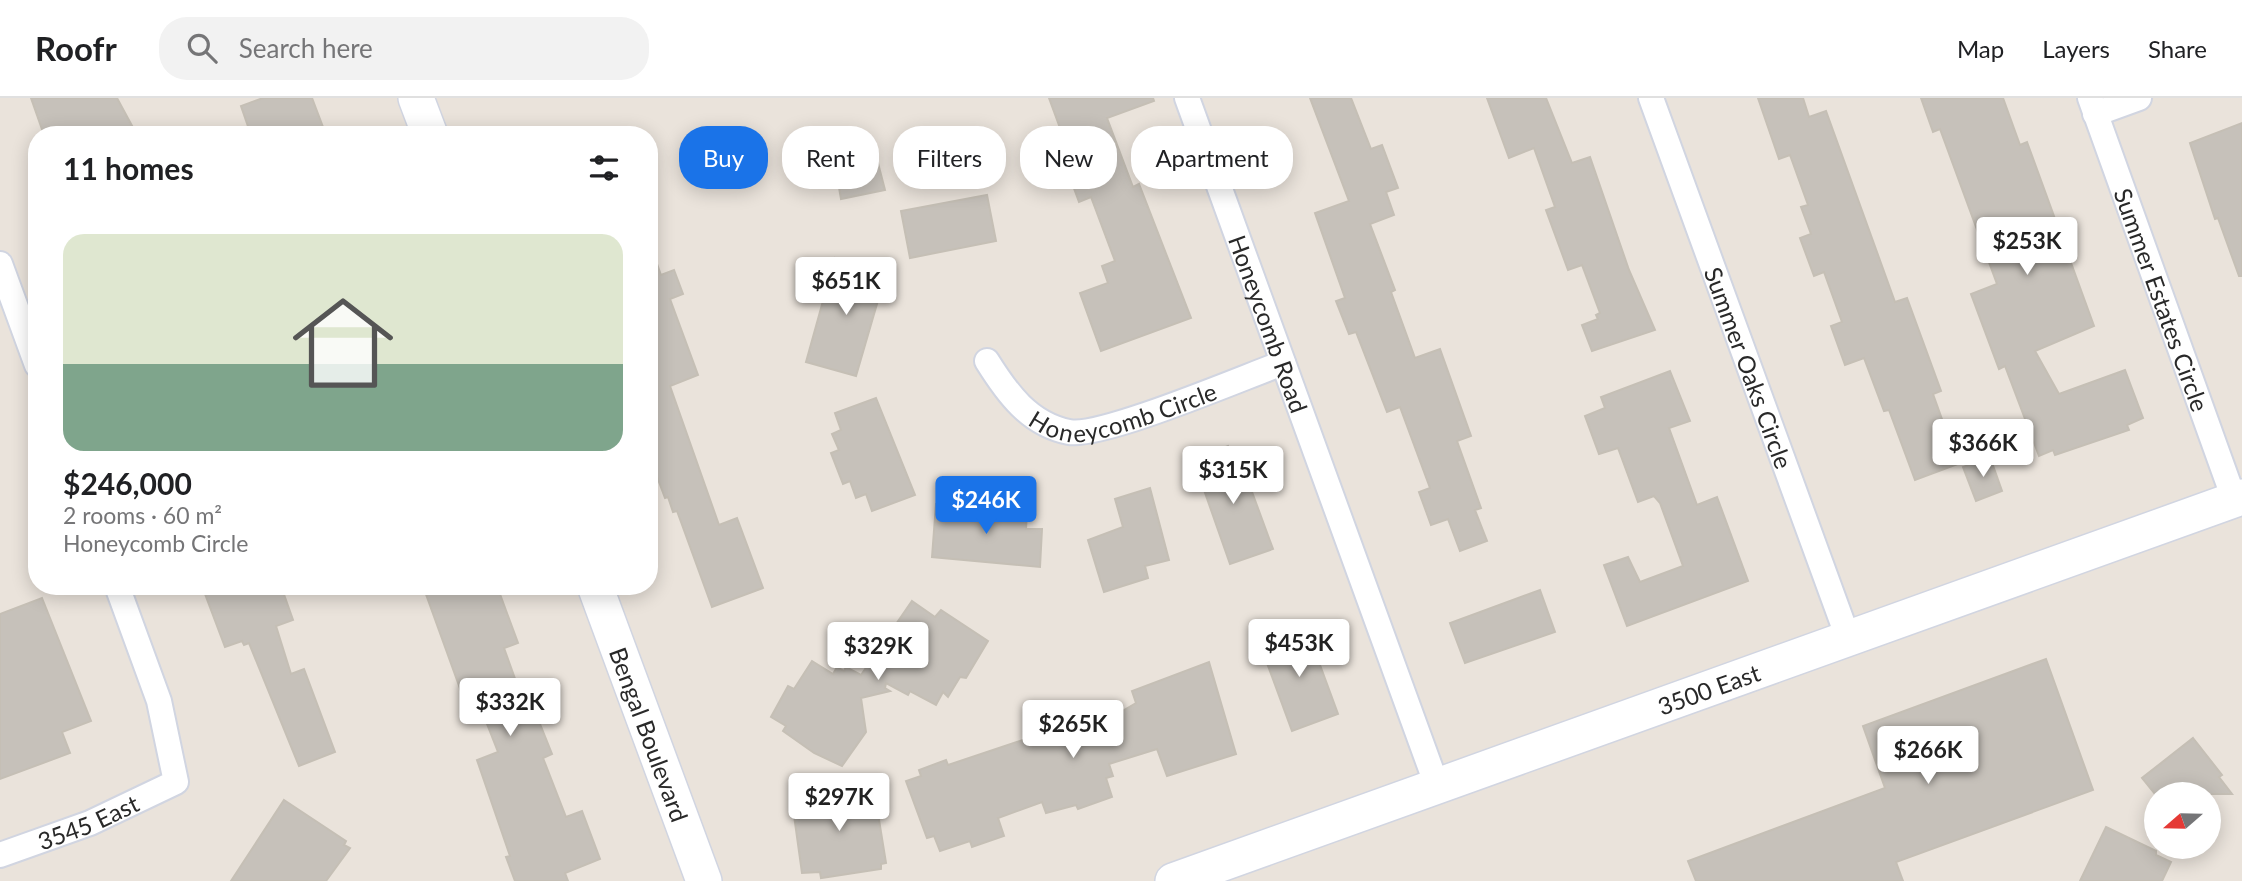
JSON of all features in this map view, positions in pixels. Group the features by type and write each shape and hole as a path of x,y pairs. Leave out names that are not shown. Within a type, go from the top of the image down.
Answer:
{"main road":[{"path":"416,98 426,126"},
{"name":"3500 East","path":"1173,881 2238,498"},
{"name":"Bengal Boulevard","path":"598,595 704,881"}],"street":[{"name":"Honeycomb Road","path":"1187,98 1437,786"},
{"name":"Summer Oaks Circle","path":"1651,98 1848,638"},
{"path":"2093,106 2139,98"},
{"name":"Summer Estates Circle","path":"2093,106 2238,498"},
{"path":"0,264 28,340"},
{"name":"Honeycomb Circle","path":"987,360 1009,397 1041,422 1072,433 1107,428 1283,363"},
{"name":"3545 East","path":"0,855 90,823 176,782 159,701 120,595"}],"building":[{"path":"31,98 117,98 132,126 41,126"},
{"path":"263,98 312,98 323,126 248,126 241,106"},
{"path":"1049,98 1153,98 1154,101 1107,118 1110,126 1059,126"},
{"path":"1310,98 1351,98 1371,149 1382,145 1398,188 1386,192 1394,215 1370,224 1395,290 1391,292 1415,358 1440,349 1471,436 1457,441 1481,508 1475,510 1487,541 1460,551 1448,519 1431,525 1419,492 1430,488 1400,407 1387,412 1356,332 1349,334 1336,301 1345,298 1315,213 1349,201"},
{"path":"1487,98 1546,98 1572,163 1590,157 1629,270 1655,330 1592,351 1582,325 1598,319 1596,315 1600,313 1582,265 1568,270 1546,210 1555,207 1534,148 1509,158"},
{"path":"1758,98 1803,98 1809,117 1826,111 1895,302 1907,298 1941,391 1933,394 1958,464 1915,480 1889,410 1884,411 1864,358 1845,365 1831,326 1842,322 1824,272 1814,276 1800,238 1811,234 1801,207 1808,205 1790,155 1779,159"},
{"path":"1921,98 2003,98 2020,145 2027,142 2094,326 2035,351 2059,394 2125,370 2143,418 2127,425 2129,430 2055,455 2053,450 2039,456 2005,366 1999,369 1971,294 1997,284 1940,129 1933,132"},
{"path":"2242,123 2242,276 2239,276 2218,218 2215,219 2190,143"},
{"path":"1117,145 1131,182 1131,189 1141,189 1191,318 1101,351 1080,293 1108,283 1102,266 1115,261 1091,197 1079,202 1074,189 1117,189"},
{"path":"879,167 885,190 841,199 839,189 879,189"},
{"path":"987,195 996,241 910,258 901,211"},
{"path":"835,258 886,273 856,376 806,362"},
{"path":"658,267 661,275 674,270 683,294 670,299 698,375 670,386 719,525 737,518 763,588 712,607 677,511 673,512 668,497 665,498 658,479"},
{"path":"1670,371 1690,421 1669,428 1697,505 1717,497 1748,581 1627,626 1604,565 1628,557 1640,582 1683,566 1660,503 1654,496 1638,502 1618,448 1599,454 1585,416 1605,408 1601,397"},
{"path":"876,398 915,495 872,511 866,494 856,498 850,481 843,484 831,453 839,450 832,434 841,430 835,413"},
{"path":"1228,446 1232,457 1238,454 1273,549 1230,564 1197,470 1200,468 1197,458"},
{"path":"1990,457 2002,491 1976,501 1963,467"},
{"path":"1150,488 1169,560 1145,566 1148,578 1104,592 1088,540 1123,527 1115,499"},
{"path":"936,504 1027,512 1026,529 1042,529 1040,567 932,557"},
{"path":"1540,590 1555,632 1465,663 1450,623"},
{"path":"205,595 284,595 293,620 276,626 291,674 304,669 335,752 299,766 249,643 244,645 242,641 225,647"},
{"path":"426,595 500,595 518,643 504,648 527,712 534,709 552,754 543,758 566,817 582,811 600,859 565,873 568,881 515,881 506,857 510,856 477,760 498,752 478,701 466,705"},
{"path":"42,598 91,721 62,732 70,753 0,779 0,614"},
{"path":"912,601 935,617 941,610 988,641 966,678 960,677 948,697 943,692 936,705 910,691 908,695 886,683 885,688 890,691 861,698 866,732 842,766 814,753 783,731 786,726 771,717 788,686 794,689 812,661 833,674 837,667 844,671 846,667 861,675"},
{"path":"1306,627 1338,714 1292,731 1260,644"},
{"path":"2046,659 2093,790 1896,862 1903,881 1696,881 1688,861 1885,788 1863,726"},
{"path":"1209,662 1236,754 1167,776 1157,749 1109,764 1113,776 1106,778 1112,797 1078,809 1076,805 1046,813 1042,802 998,818 1004,836 972,847 970,841 940,851 934,836 927,838 906,781 921,776 919,770 946,760 948,765 1026,739 1024,732 1052,722 1054,726 1089,713 1095,727 1136,703 1132,691"},
{"path":"2193,738 2222,775 2219,777 2232,794 2221,794 2221,782 2145,782 2142,778"},
{"path":"874,789 886,863 881,864 881,869 821,878 820,872 802,873 792,801 817,793"},
{"path":"284,800 346,841 344,845 350,848 326,881 231,881"},
{"path":"2106,827 2144,845 2144,859 2165,859 2171,862 2162,881 2080,881"}]}
